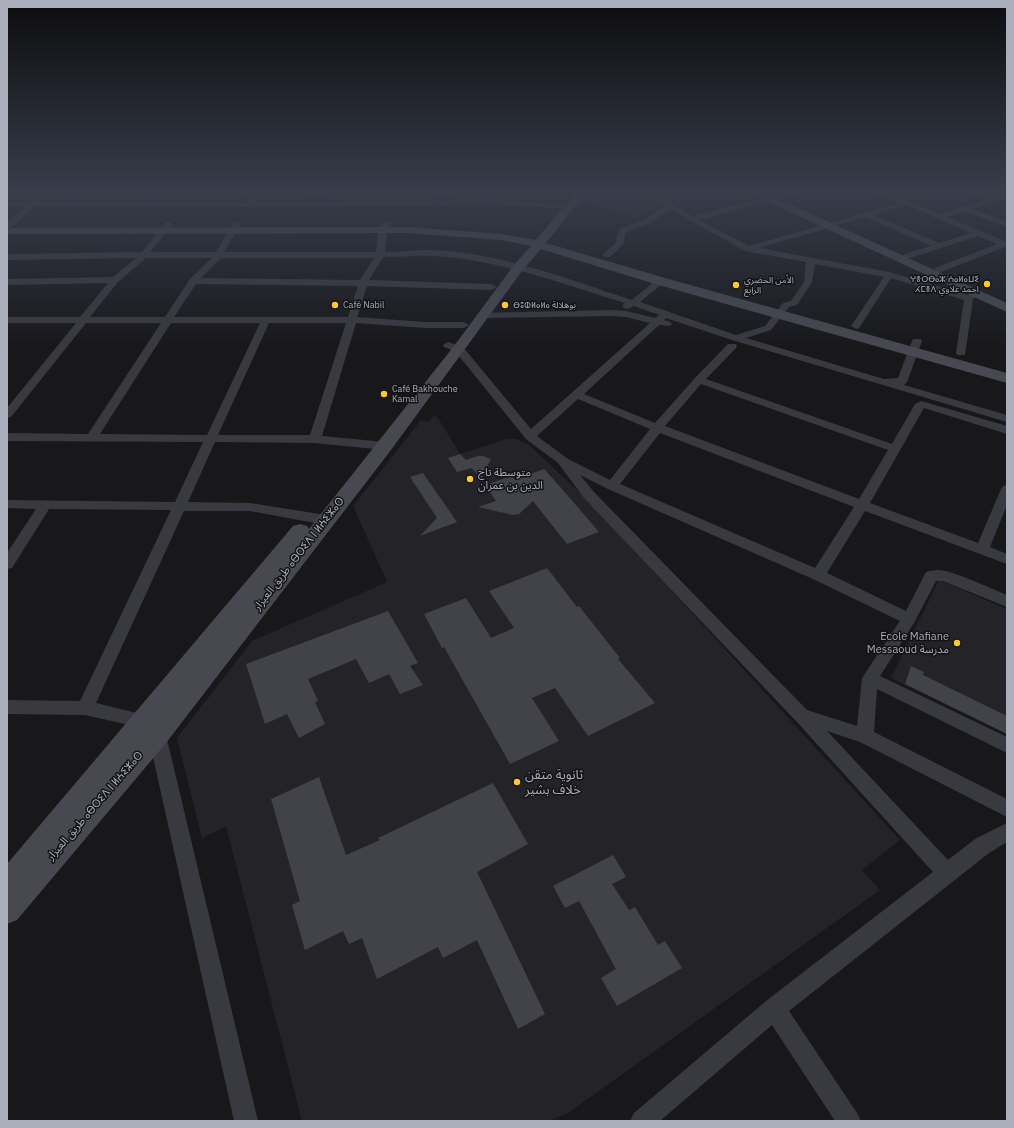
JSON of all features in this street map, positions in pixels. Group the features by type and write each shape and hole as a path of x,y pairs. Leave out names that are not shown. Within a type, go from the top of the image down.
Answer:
{"main road":[{"name":"طريق العيزار ⴰⴱⵔⵉⴷ ⵏ ⵍⵄⵉⵣⴰⵔ","path":"454,347 464,325 492,287 514,267 535,244"},
{"path":"545,244 660,281 856,326 1007,378"},
{"path":"550,244 607,255 783,309 914,345 961,353 1007,366"},
{"path":"870,244 973,296 1007,308"},
{"path":"878,244 1007,300"},
{"name":"طريق العيزار ⴰⴱⵔⵉⴷ ⵏ ⵍⵄⵉⵣⴰⵔ","path":"7,910 157,735 320,518 379,445 454,347 482,315 514,267"},
{"name":"طريق العيزار ⴰⴱⵔⵉⴷ ⵏ ⵍⵄⵉⵣⴰⵔ","path":"7,885 48,838 143,721 320,518"}],"street":[{"path":"7,416 115,280 144,255 153,244"},
{"path":"92,437 193,281 218,256 225,244"},
{"path":"315,439 363,283 380,255 382,244"},
{"path":"607,255 619,244"},
{"path":"738,244 748,249 889,275 973,296 961,353"},
{"path":"748,249 766,244"},
{"path":"934,244 939,246"},
{"path":"907,256 946,244"},
{"path":"938,270 1006,244"},
{"path":"7,257 450,254 514,267 633,303 661,318 734,342 875,385 1007,419"},
{"path":"612,486 630,460 734,342 768,328 783,309 794,303 808,282 811,260"},
{"path":"856,326 889,275"},
{"path":"7,282 115,280"},
{"path":"193,281 363,283 492,287"},
{"path":"612,313 633,303 660,281"},
{"path":"482,315 612,313 661,318"},
{"path":"530,436 661,318"},
{"path":"7,320 352,320 425,325 464,325"},
{"path":"85,708 266,320"},
{"path":"875,385 902,382 914,345"},
{"path":"454,347 530,436 562,460 612,486 818,576 909,619"},
{"path":"699,380 896,449"},
{"path":"875,385 921,404 1007,430"},
{"path":"575,394 658,428 1007,559"},
{"path":"818,576 896,449 921,404"},
{"path":"7,437 315,439 379,445"},
{"path":"562,460 590,494 802,716 947,873"},
{"path":"982,549 1007,490"},
{"path":"7,504 250,507 320,518"},
{"path":"7,564 46,504"},
{"path":"865,736 870,678 909,619 931,576 945,576 1007,601"},
{"path":"870,678 1007,745"},
{"path":"7,707 85,708 143,721 157,735 246,1121"},
{"path":"802,716 865,736 1007,808"},
{"path":"642,1121 774,1009 982,846 1007,832"},
{"path":"774,1009 849,1121"}],"shaded area":[{"name":"ثانوية متقن خلاف بشير","path":"434,415 438,418 460,454 506,439 516,439 529,445 593,505 900,840 862,870 880,890 568,1113 549,1121 302,1121 226,826 202,838 177,738 252,641 387,582 353,506 421,420 429,422"},
{"name":"Ecole Mafiane Messaoud مدرسة","path":"939,580 1007,609 1007,734 891,678"}],"building":[{"path":"460,454 466,460 478,456 491,459 480,478 472,468 457,472 448,458"},
{"path":"544,469 599,532 567,544 533,501 519,514 513,515 478,507 496,501 485,485 512,476 515,480"},
{"path":"423,473 457,522 420,536 437,518 410,477"},
{"path":"547,568 577,607 579,606 620,658 618,659 655,703 588,736 555,688 532,698 559,741 510,764 444,647 442,648 424,614 466,598 491,638 514,628 489,591"},
{"path":"388,611 418,663 410,666 423,685 400,694 389,674 369,683 356,659 308,679 318,701 315,702 325,724 299,738 287,714 265,724 246,664"},
{"path":"911,666 924,672 923,675 1007,716 1007,734 905,684"},
{"path":"319,777 346,855 380,840 378,838 493,783 528,844 477,872 545,1014 518,1029 477,940 443,958 438,947 377,979 362,938 349,944 343,931 305,950 292,905 300,901 271,799"},
{"path":"613,855 626,877 612,884 629,910 635,907 658,945 665,941 682,968 617,1006 601,978 616,969 579,901 565,908 553,886"}],"place":[{"name":"ⵖⴻⵔⴱⴰⵣ ⵄⴰⵍⴰⵡⵉ ⵃⵎⴻⴷ احمد علاوي","path":"987,284"},
{"name":"الأمن الحضري الرابع","path":"736,285"},
{"name":"Café Nabil","path":"335,305"},
{"name":"ⴱⵓⵀⵍⴰⵍⴰ بوهلالة","path":"505,305"},
{"name":"Café Bakhouche Kamal","path":"384,394"},
{"name":"متوسطة تاج الدين بن عمران","path":"470,479"},
{"name":"Ecole Mafiane Messaoud مدرسة","path":"957,643"},
{"name":"ثانوية متقن خلاف بشير","path":"517,782"}]}
